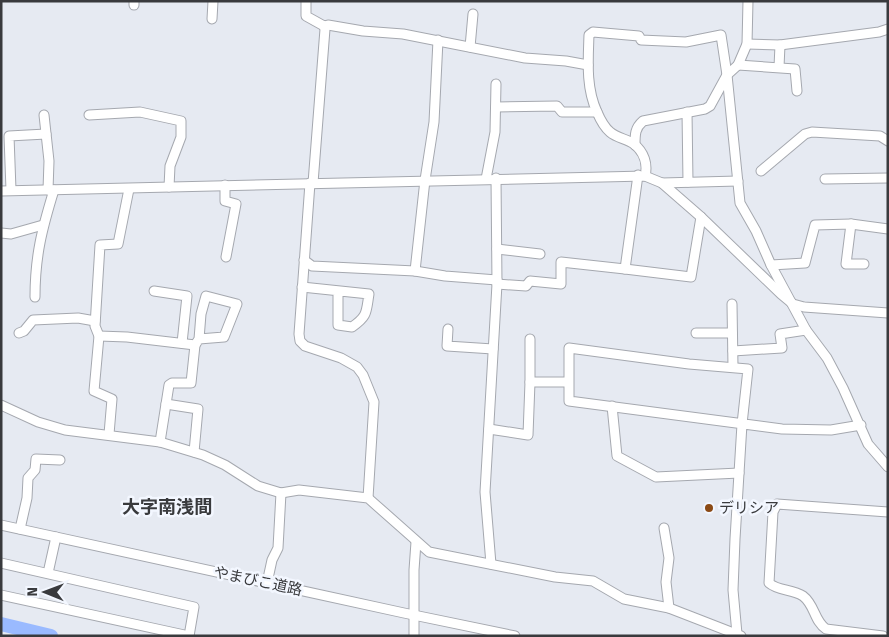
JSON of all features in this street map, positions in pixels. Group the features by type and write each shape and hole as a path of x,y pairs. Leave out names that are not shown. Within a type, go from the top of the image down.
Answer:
{"street":[{"path":"212,1 212,19"},
{"path":"306,1 306,16 324,26 403,34 525,58 566,61 588,65"},
{"path":"635,145 635,131 643,121 705,109 710,106 727,75 738,65 747,44 748,1"},
{"path":"470,47 472,14"},
{"path":"324,26 324,49 304,260 300,341 304,346 341,358 356,367 363,375 374,402 368,498"},
{"path":"747,44 780,45 879,32 888,29"},
{"path":"625,269 642,175 647,167 645,160 635,145 611,133 597,112 589,89 589,35 593,32 639,36 641,40 686,42 721,35 740,203 806,330 827,358 843,388 868,444 888,467"},
{"path":"415,271 425,180 434,122 438,40"},
{"path":"778,67 780,45"},
{"path":"738,65 795,69 797,91"},
{"path":"486,179 495,132 496,84"},
{"path":"496,107 557,106 562,112 597,112"},
{"path":"89,115 140,112 181,121 181,137 170,166 169,187"},
{"path":"687,112 688,182"},
{"path":"35,297 35,268 51,190 44,115"},
{"path":"760,171 805,134 812,132 880,136 888,141"},
{"path":"46,134 8,136 6,191 642,175 662,183 701,216 793,304 804,307 888,313"},
{"path":"491,564 485,492 497,282 496,178"},
{"path":"825,179 888,178"},
{"path":"662,183 738,181"},
{"path":"225,186 224,201 236,204 226,257"},
{"path":"109,434 112,399 94,391 99,336 94,326 100,245 118,244 129,189"},
{"path":"304,260 312,266 415,271 526,286 530,281 561,284 561,262 691,277 701,216"},
{"path":"771,265 805,263 815,224 851,224 888,229"},
{"path":"851,224 846,264 864,264"},
{"path":"1,234 11,234 43,225"},
{"path":"496,249 540,254"},
{"path":"302,287 369,294 364,318 352,327 338,325 338,291"},
{"path":"154,291 187,296 182,343"},
{"path":"99,336 182,343 197,342 224,338 237,304 206,296 201,314 197,342 190,384 172,383 169,385 160,442"},
{"path":"732,304 733,367"},
{"path":"19,333 24,331 33,320 78,318 95,321"},
{"path":"448,329 447,346 493,350"},
{"path":"733,351 782,348 780,334 806,330"},
{"path":"696,333 732,333"},
{"path":"488,429 528,435 530,339"},
{"path":"1,405 38,422 65,430 109,434 160,442 194,452 225,464 258,486 281,492 299,490 368,498 429,552 555,577 593,581 624,599 669,608 717,632 739,635 733,590 742,424 748,369 689,364 569,348 569,401 742,424 782,428 831,430 860,425"},
{"path":"530,382 568,382"},
{"path":"166,404 198,410 194,452"},
{"path":"612,406 617,456 656,477 739,473"},
{"path":"20,529 27,498 28,478 35,470 36,460 60,460"},
{"path":"267,583 272,560 278,548 281,492"},
{"path":"884,636 826,629 820,625 811,604 804,597 789,590 774,588 769,583 773,512 777,504 888,512"},
{"name":"やまびこ道路","path":"1,525 414,616 515,636"},
{"path":"664,528 669,558 666,582 669,608"},
{"path":"48,573 56,537"},
{"path":"414,636 416,542"},
{"path":"1,562 194,607 189,636 1,595"}],"waterway":[{"path":"1,624 51,636"}],"place":[{"name":"デリシア","path":"709,508"}],"district":[{"name":"大字南浅間","path":"167,507"}]}
